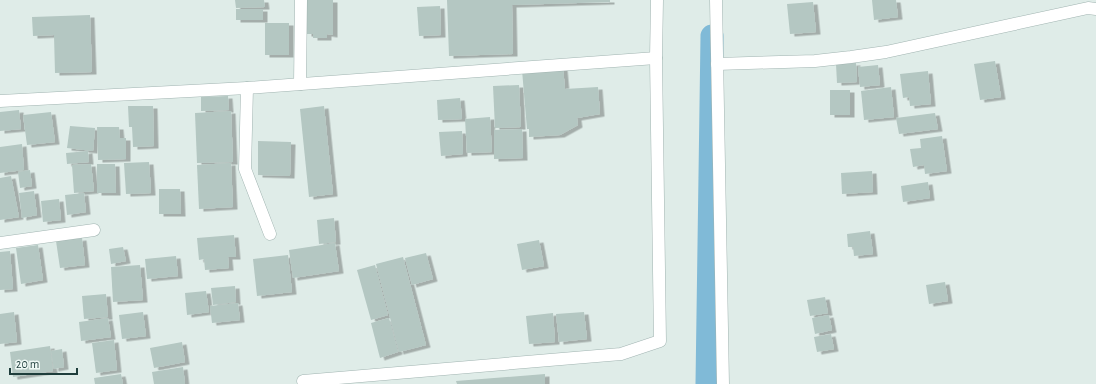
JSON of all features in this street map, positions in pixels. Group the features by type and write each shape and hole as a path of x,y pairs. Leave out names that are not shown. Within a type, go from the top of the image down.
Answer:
{"street":[{"path":"300,84 301,0"},
{"path":"303,381 621,354 660,340 656,58 657,0"},
{"path":"716,0 723,384"},
{"path":"717,64 815,61 886,52 1088,8 1096,9"},
{"path":"0,101 247,88 656,58"},
{"path":"247,88 245,169 270,234"},
{"path":"0,243 94,230"}],"building":[{"path":"235,0 264,0 265,7 236,8"},
{"path":"307,0 333,0 333,35 327,34 327,38 313,38 313,34 307,34"},
{"path":"447,0 610,0 610,2 512,5 513,54 449,56"},
{"path":"872,0 896,0 898,17 874,20"},
{"path":"813,2 816,32 790,34 787,4"},
{"path":"440,6 441,35 419,36 417,7"},
{"path":"236,9 263,9 263,20 236,20"},
{"path":"90,15 92,72 55,73 54,35 33,36 32,17"},
{"path":"265,23 289,23 289,55 265,55"},
{"path":"995,61 1001,97 980,100 974,64"},
{"path":"856,63 857,82 837,83 836,64"},
{"path":"878,65 880,85 860,87 858,67"},
{"path":"563,67 565,89 598,87 600,114 577,118 578,125 560,135 529,137 522,70"},
{"path":"928,71 931,104 910,106 909,97 903,98 900,74"},
{"path":"519,85 521,127 495,128 493,86"},
{"path":"891,87 894,117 864,120 861,91"},
{"path":"830,90 850,90 850,115 830,115"},
{"path":"228,96 229,110 201,111 201,97"},
{"path":"460,98 462,119 438,120 437,100"},
{"path":"128,106 153,106 154,146 133,147 132,127 129,127"},
{"path":"324,106 333,194 309,197 300,109"},
{"path":"19,110 21,129 0,131 0,112"},
{"path":"231,111 233,162 197,163 195,113"},
{"path":"51,112 55,142 27,145 23,115"},
{"path":"935,113 938,129 899,134 896,118"},
{"path":"490,117 492,152 467,153 465,119"},
{"path":"70,126 95,128 93,151 67,148"},
{"path":"97,127 119,127 120,138 126,138 126,159 98,160"},
{"path":"522,129 523,158 494,159 494,130"},
{"path":"462,131 463,154 441,156 439,132"},
{"path":"942,136 947,171 925,174 924,165 913,167 910,149 921,148 920,139"},
{"path":"258,141 291,142 290,176 258,175"},
{"path":"22,144 24,170 0,173 0,147"},
{"path":"88,151 89,162 67,164 66,153"},
{"path":"149,162 151,193 126,194 124,163"},
{"path":"231,163 233,207 199,209 197,165"},
{"path":"91,164 94,191 74,193 72,165"},
{"path":"97,164 115,164 116,193 97,193"},
{"path":"30,170 32,186 20,188 18,172"},
{"path":"872,171 873,192 842,194 841,173"},
{"path":"11,176 19,217 0,220 0,178"},
{"path":"928,182 930,198 903,202 901,186"},
{"path":"159,189 180,189 181,214 159,214"},
{"path":"34,191 37,215 22,218 19,193"},
{"path":"84,193 86,212 67,215 65,195"},
{"path":"59,199 61,220 43,222 41,201"},
{"path":"334,218 336,242 319,244 317,220"},
{"path":"870,231 873,254 854,256 853,247 848,247 847,234"},
{"path":"234,235 236,257 228,257 229,268 205,270 204,259 199,260 197,238"},
{"path":"82,238 85,265 60,268 56,241"},
{"path":"539,240 544,266 522,270 517,244"},
{"path":"335,243 339,271 293,278 289,250"},
{"path":"38,245 43,280 21,284 16,248"},
{"path":"123,247 126,261 111,264 109,249"},
{"path":"10,251 13,289 0,290 0,252"},
{"path":"426,253 433,279 412,285 405,258"},
{"path":"288,255 292,292 257,296 253,259"},
{"path":"176,256 178,276 147,279 145,259"},
{"path":"403,257 426,345 399,352 376,264"},
{"path":"140,265 143,300 113,302 111,267"},
{"path":"375,265 388,315 371,320 357,270"},
{"path":"945,282 948,301 929,304 926,285"},
{"path":"235,286 236,302 213,305 211,288"},
{"path":"206,291 209,312 187,315 185,293"},
{"path":"106,294 108,317 84,319 82,296"},
{"path":"825,297 828,313 810,316 807,300"},
{"path":"238,303 240,320 212,323 210,306"},
{"path":"14,312 17,342 0,344 0,314"},
{"path":"143,312 146,336 122,339 119,315"},
{"path":"584,312 587,339 559,342 556,314"},
{"path":"553,313 555,342 529,344 526,316"},
{"path":"829,315 832,330 815,334 812,318"},
{"path":"108,318 111,337 81,341 79,322"},
{"path":"389,318 398,352 380,358 371,323"},
{"path":"831,334 834,349 817,352 814,337"},
{"path":"114,340 117,370 96,373 92,343"},
{"path":"182,342 185,362 154,368 150,348"},
{"path":"50,346 53,371 13,377 10,352"},
{"path":"62,349 64,367 54,369 51,351"},
{"path":"183,367 185,384 154,384 152,372"},
{"path":"121,374 123,384 95,384 94,378"},
{"path":"545,374 545,384 457,384 456,381"}],"waterway":[{"path":"707,384 712,36"}]}
